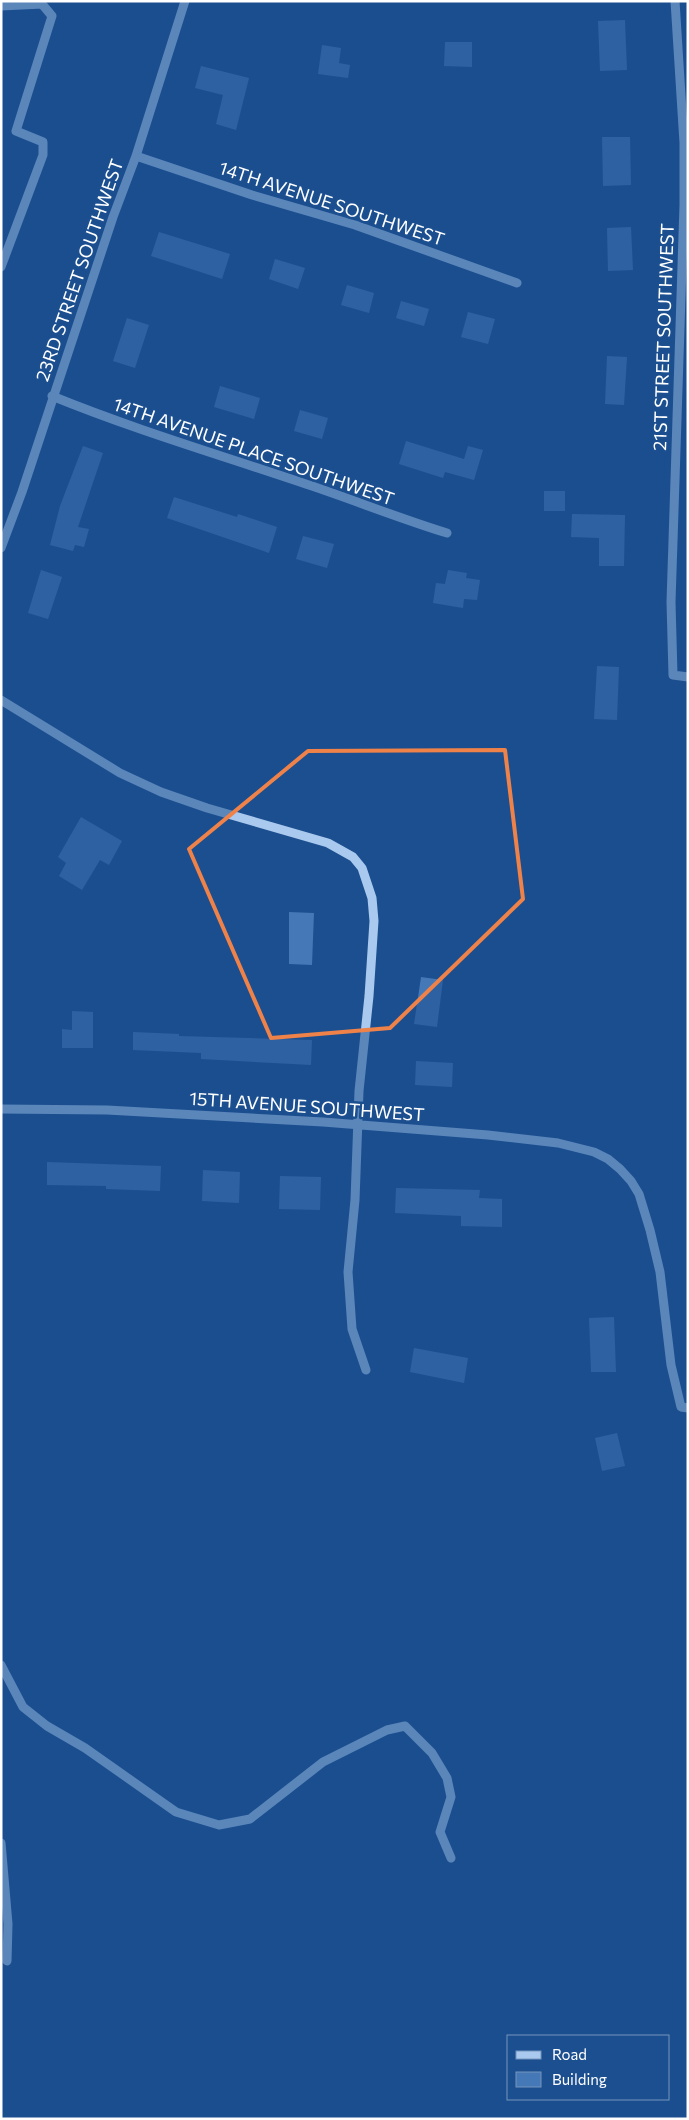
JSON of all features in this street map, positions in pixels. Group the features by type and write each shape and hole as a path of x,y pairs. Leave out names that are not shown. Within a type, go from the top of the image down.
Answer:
{"street":[{"name":"23RD STREET SOUTHWEST","path":"1,548 22,492 112,217 136,156 185,1"},
{"name":"21ST STREET SOUTHWEST","path":"675,1 684,143 684,321 671,602 673,675 688,677"},
{"path":"1,6 42,4 52,16 16,131 43,142 43,155 1,267"},
{"name":"14TH AVENUE SOUTHWEST","path":"136,156 252,195 354,225 517,283"},
{"name":"14TH AVENUE PLACE SOUTHWEST","path":"52,396 109,419 447,533"},
{"path":"1,700 120,773 161,792 207,808 328,843 353,857 362,868 372,898 374,921 357,1125 354,1200 348,1272 352,1329 366,1370"},
{"name":"15TH AVENUE SOUTHWEST","path":"1,1109 107,1110 357,1125 488,1135 558,1143 594,1152 608,1159 631,1181 638,1194 650,1230 660,1272 671,1365 684,1408"},
{"path":"1,1665 23,1707 47,1726 85,1748 176,1812 219,1825 250,1819 323,1762 387,1730 405,1726 432,1753 447,1778 451,1797 440,1832 452,1858"},
{"path":"1,1843 7,1914 7,1961"}],"highlighted area":[{"path":"505,750 523,899 390,1028 271,1038 189,849 308,751"}],"building":[{"path":"625,20 627,70 600,71 598,21"},
{"path":"445,42 472,42 472,67 444,66"},
{"path":"322,45 341,48 339,63 350,65 348,78 318,74"},
{"path":"201,66 249,78 236,130 216,124 223,95 195,88"},
{"path":"602,137 630,137 631,185 603,186"},
{"path":"631,227 633,270 608,271 607,228"},
{"path":"159,232 230,254 222,279 151,256"},
{"path":"275,259 305,268 298,289 269,279"},
{"path":"347,285 374,293 369,313 341,305"},
{"path":"401,301 429,309 424,326 396,318"},
{"path":"468,312 495,319 488,344 461,337"},
{"path":"127,318 149,325 135,368 113,361"},
{"path":"607,356 627,357 624,405 605,404"},
{"path":"220,386 260,398 254,419 214,407"},
{"path":"300,410 328,418 322,439 294,431"},
{"path":"406,441 464,459 468,446 483,450 474,480 445,472 443,478 399,464"},
{"path":"83,446 103,453 78,527 89,529 84,547 75,545 73,551 50,545 60,506"},
{"path":"544,491 565,491 565,511 544,511"},
{"path":"174,497 237,517 238,514 277,527 269,553 167,518"},
{"path":"572,514 625,515 624,566 599,566 599,538 571,537"},
{"path":"303,536 334,544 327,568 296,559"},
{"path":"41,570 62,577 48,619 28,613"},
{"path":"448,570 467,573 466,578 480,580 477,600 464,599 463,608 433,603 436,583 445,584"},
{"path":"597,666 619,667 617,720 594,719"},
{"path":"81,817 122,841 109,865 100,860 82,890 59,876 66,863 58,857"},
{"path":"289,912 314,913 312,965 289,964"},
{"path":"421,977 443,980 437,1027 414,1024"},
{"path":"72,1011 93,1012 93,1048 62,1048 62,1029 72,1030"},
{"path":"133,1032 179,1034 179,1036 312,1040 311,1065 201,1059 201,1053 133,1050"},
{"path":"416,1061 453,1063 452,1087 415,1085"},
{"path":"47,1162 161,1166 160,1191 106,1189 106,1186 47,1185"},
{"path":"203,1170 240,1172 239,1203 202,1201"},
{"path":"280,1176 321,1177 320,1210 279,1209"},
{"path":"396,1188 480,1190 479,1198 502,1199 502,1227 461,1226 461,1216 395,1213"},
{"path":"614,1317 616,1372 591,1372 589,1318"},
{"path":"414,1348 468,1358 464,1383 410,1372"},
{"path":"617,1433 625,1466 602,1471 595,1438"}]}
